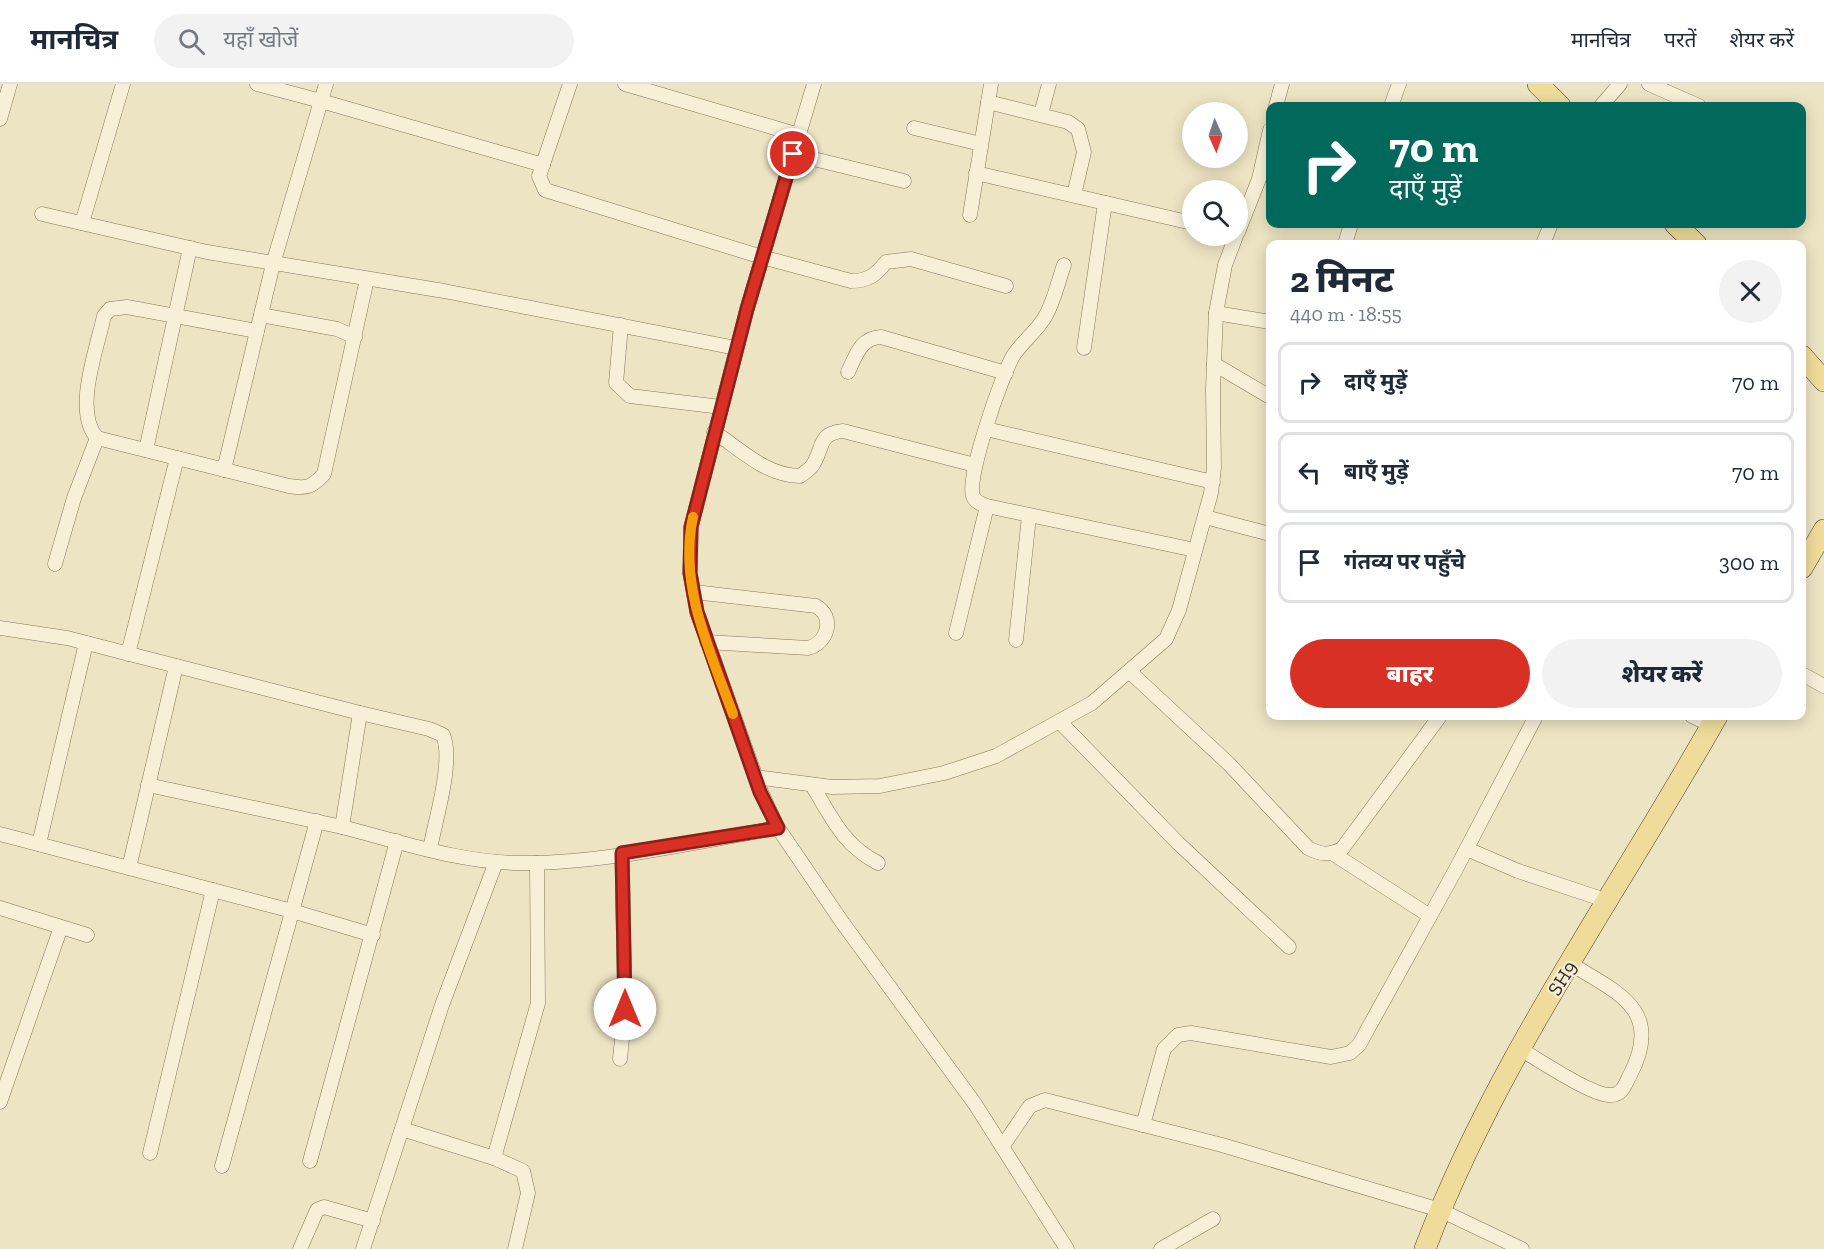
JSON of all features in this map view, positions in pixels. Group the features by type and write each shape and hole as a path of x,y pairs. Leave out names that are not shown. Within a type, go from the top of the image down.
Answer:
{"main road":[{"path":"1538,84 1556,102"},
{"path":"1679,228 1692,240"},
{"path":"1806,361 1824,381"},
{"path":"1806,561 1824,530"},
{"name":"SH9","path":"1425,1249 1440,1210 1518,1048 1571,964 1714,720"}],"street":[{"path":"0,119 10,84"},
{"path":"82,223 123,84"},
{"path":"257,84 543,165"},
{"path":"224,470 273,264 326,84"},
{"path":"570,84 539,176 545,190 762,257 851,281 863,281 876,275 886,262 911,259 1006,286"},
{"path":"625,84 799,135"},
{"path":"814,84 736,348 691,527 690,573 697,612 756,777 778,828 842,922 975,1104 1062,1246"},
{"path":"970,215 991,84"},
{"path":"1041,114 1049,84"},
{"path":"1277,102 1282,84"},
{"path":"1392,102 1398,84"},
{"path":"1604,102 1620,84"},
{"path":"1649,84 1690,102"},
{"path":"988,102 1068,122 1078,129 1083,139 1084,152 1074,195"},
{"path":"914,128 981,144"},
{"path":"1248,206 1259,179 1266,148"},
{"path":"793,154 904,181"},
{"path":"976,173 1182,221"},
{"path":"1084,348 1105,203"},
{"path":"42,214 190,248 273,264 444,291 736,348"},
{"path":"756,777 812,785 880,786 944,773 996,756 1092,703 1166,639 1179,609 1213,482 1216,313 1225,265 1232,246"},
{"path":"146,450 190,248"},
{"path":"1064,266 1045,317 1023,341 1005,373 975,465 971,483 972,496 976,502 987,506 1196,550"},
{"path":"257,331 127,307 111,309 104,316 87,397 86,417 90,430 97,438 224,470 303,489 314,486 324,474 368,279"},
{"path":"1216,313 1266,321"},
{"path":"261,315 336,329 355,337"},
{"path":"621,325 616,383 622,391 630,396 721,407"},
{"path":"848,372 861,346 870,338 880,337 1005,373"},
{"path":"1214,364 1266,395"},
{"path":"987,429 1213,482"},
{"path":"714,432 773,473 790,476 800,476 812,466 826,436 832,432 843,431 975,465"},
{"path":"55,564 74,498 97,438"},
{"path":"128,654 177,458"},
{"path":"956,633 987,506"},
{"path":"1016,640 1029,516"},
{"path":"1205,517 1266,533"},
{"path":"694,592 816,606 825,611 828,619 824,640 818,646 808,648 707,642"},
{"path":"0,628 86,643 429,729 443,735 447,745 446,760 429,849"},
{"path":"39,844 86,643"},
{"path":"129,868 176,666"},
{"path":"1130,672 1229,764 1308,848 1320,854 1332,854 1342,849 1437,720"},
{"path":"1806,676 1824,686"},
{"path":"342,827 360,712"},
{"path":"1143,1125 1164,1049 1178,1035 1191,1033 1331,1057 1350,1053 1359,1045 1467,849 1534,720"},
{"path":"1060,722 1178,843 1289,947"},
{"path":"148,785 496,862 537,863 622,853 778,828"},
{"path":"812,785 843,837 859,853 878,863"},
{"path":"222,1166 317,821"},
{"path":"0,834 292,910 373,935"},
{"path":"310,1161 397,841"},
{"path":"1467,849 1518,871 1608,901"},
{"path":"620,1059 625,1009 622,853"},
{"path":"1332,854 1430,916"},
{"path":"363,1249 442,1005 496,862"},
{"path":"494,1158 532,1032 538,1003 540,974 537,863"},
{"path":"150,1153 213,890"},
{"path":"0,908 87,935"},
{"path":"0,1102 62,927"},
{"path":"1518,1048 1600,1094 1616,1095 1623,1090 1637,1062 1642,1037 1639,1019 1629,1000 1571,964"},
{"path":"1002,1147 1030,1106 1046,1100 1222,1144 1440,1210 1522,1249"},
{"path":"402,1130 494,1158 523,1171 528,1193 515,1249"},
{"path":"300,1249 317,1210 324,1207 373,1221"},
{"path":"1161,1249 1213,1219"}],"slow traffic":[{"path":"693,517 690,573 697,612 733,714"}],"route":[{"path":"625,1009 626,955 622,853 778,828 760,792 697,612 690,573 691,527 747,309 793,154"}]}
